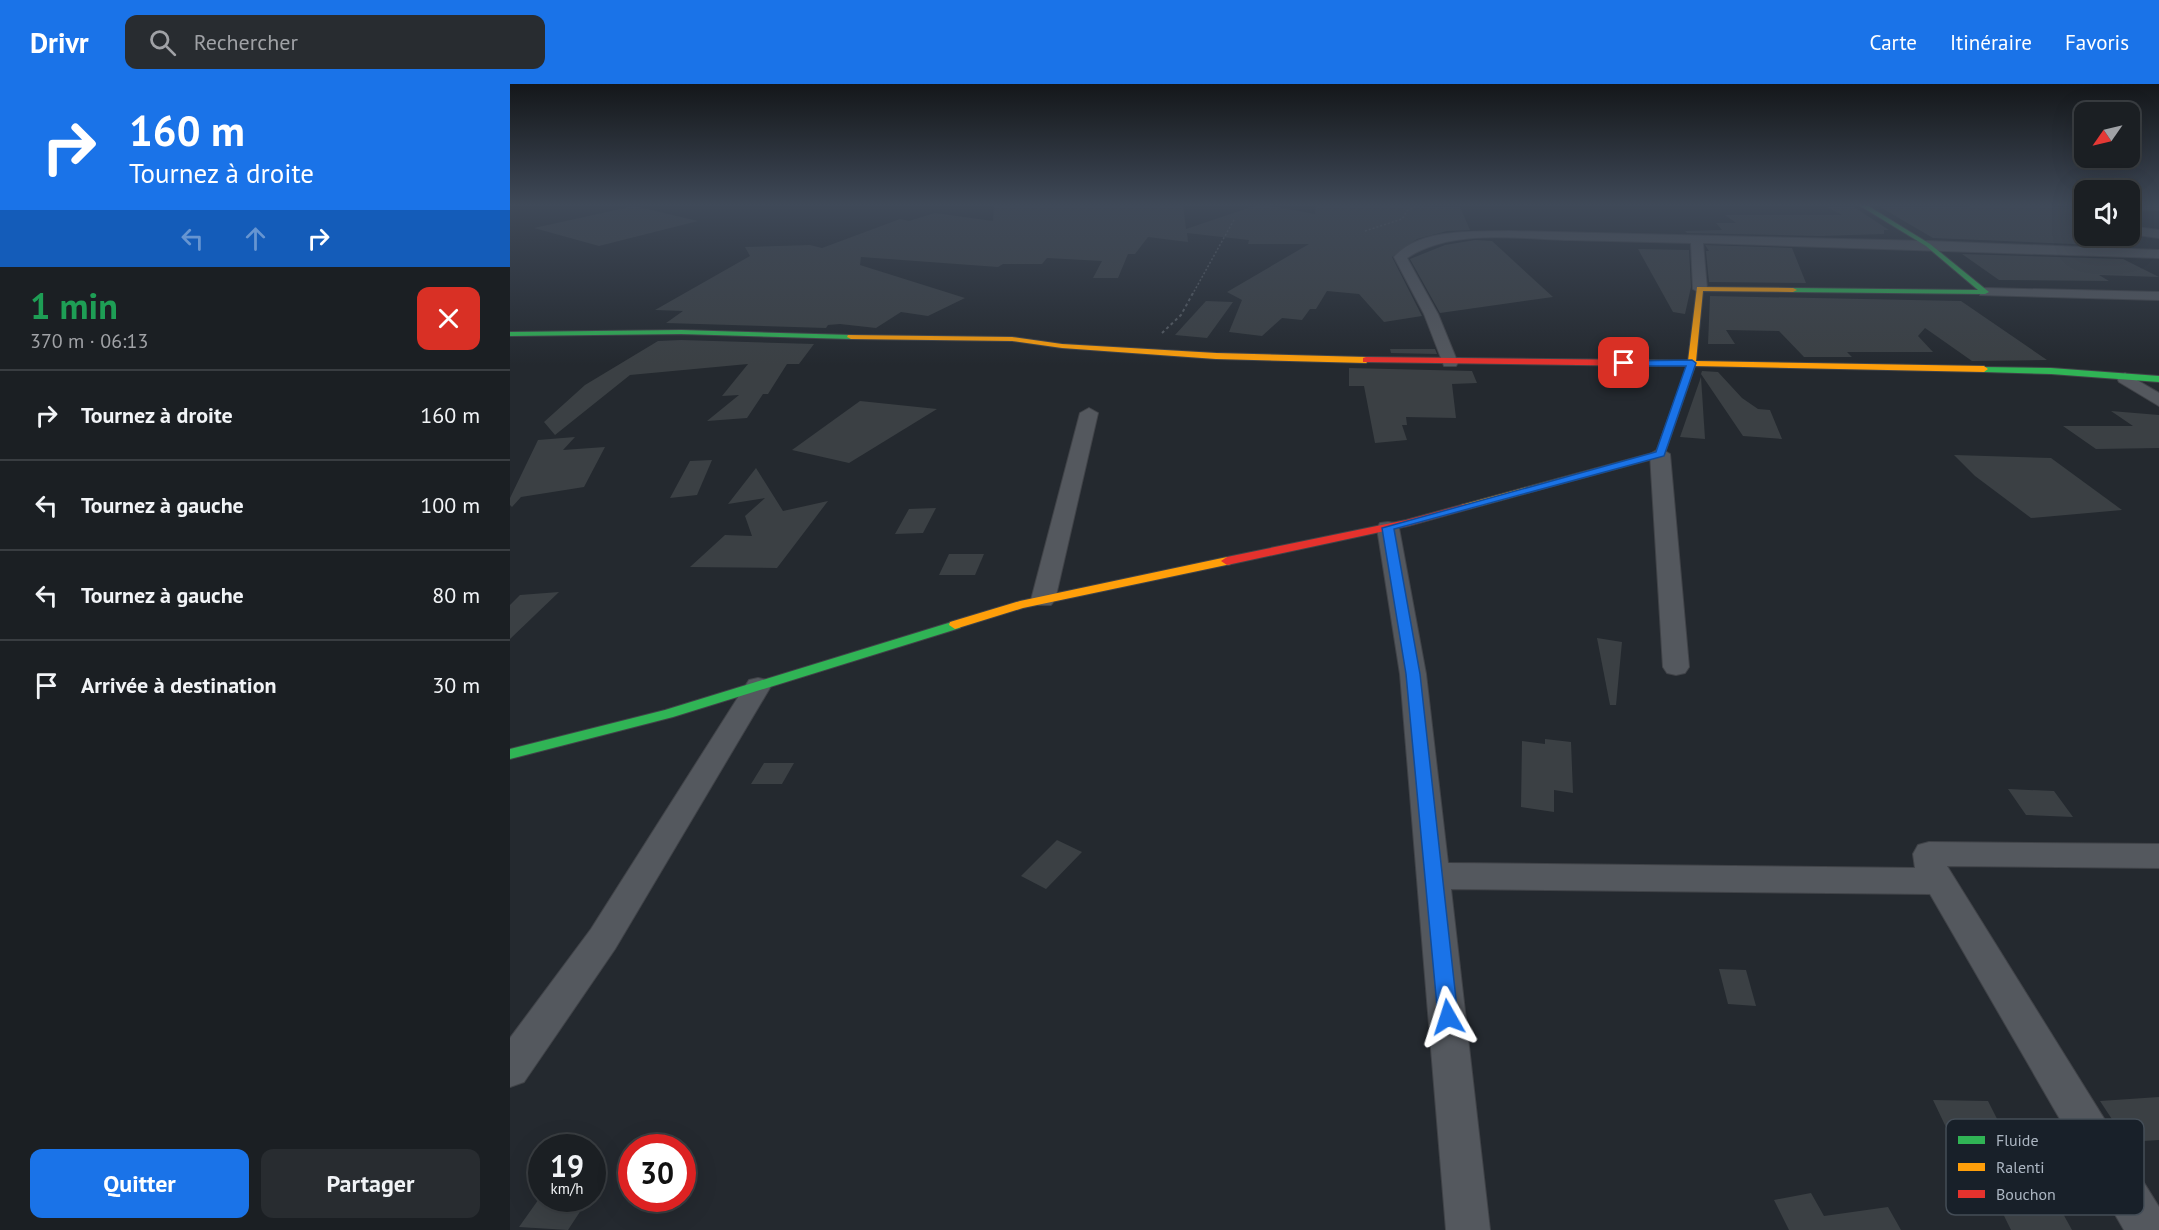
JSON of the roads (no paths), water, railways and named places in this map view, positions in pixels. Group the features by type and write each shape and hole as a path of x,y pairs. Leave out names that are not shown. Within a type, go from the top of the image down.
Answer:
{"street":[{"path":"1400,257 1431,314 1450,363"},
{"path":"1676,667 1660,454 1692,363 1700,289 1698,257"},
{"path":"1943,257 1985,292"},
{"path":"1700,289 2159,296"},
{"path":"510,334 681,332 904,339 1012,339 1062,346 1216,356 1450,363 1692,363 2051,371 2159,379"},
{"path":"2125,378 2159,401"},
{"path":"1043,600 1089,413"},
{"path":"510,754 668,714 1043,600 1388,528 1660,454"},
{"path":"1388,528 1413,674 1468,1230"},
{"path":"510,1069 603,939 758,686"},
{"path":"2082,1119 1929,864 1929,854 2159,856"},
{"path":"1433,876 1941,881"},
{"path":"2139,1215 2148,1230"}]}
